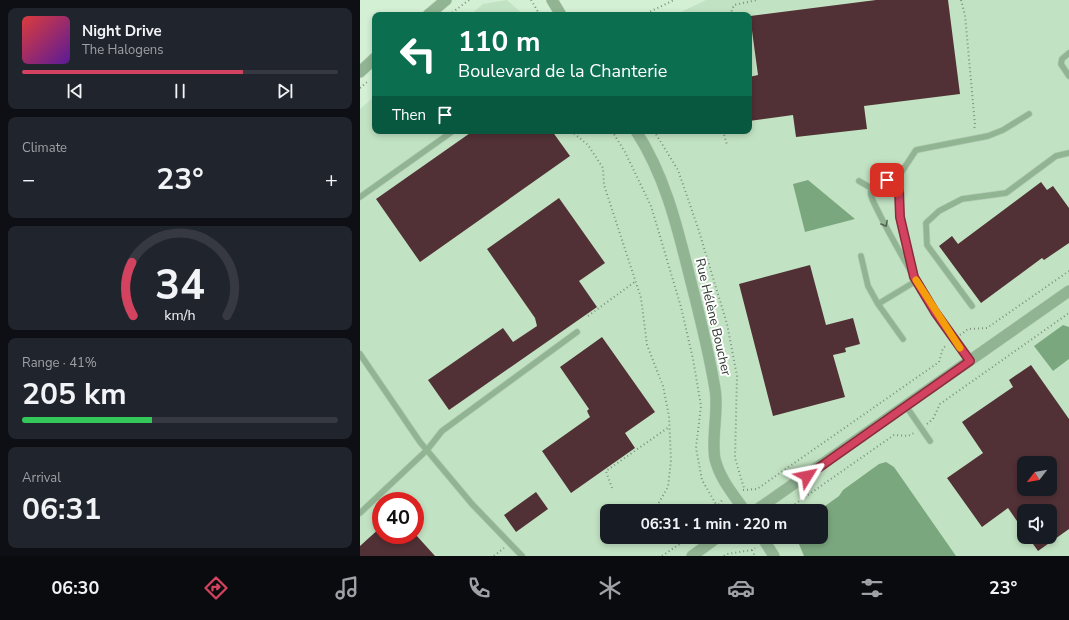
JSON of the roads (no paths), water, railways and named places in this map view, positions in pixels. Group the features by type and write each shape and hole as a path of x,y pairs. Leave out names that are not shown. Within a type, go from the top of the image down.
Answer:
{"street":[{"path":"432,12 446,0"},
{"path":"552,0 559,12"},
{"path":"360,72 372,61"},
{"name":"Rue Hélène Boucher","path":"638,134 646,146 662,182 677,225 716,390 715,457 722,477 740,504"},
{"path":"765,504 1069,291"},
{"path":"692,556 708,544"},
{"path":"766,544 774,556"}],"lane":[{"path":"1069,53 1062,59 1061,64 1069,76"},
{"path":"895,182 916,150 988,136 1003,130 1029,114"},
{"path":"360,197 449,134"},
{"path":"972,306 927,245 926,223 939,211 962,199 1006,193 1056,156 1069,153"},
{"path":"915,279 900,217 899,190 895,182 881,180 871,188 871,196 880,216 915,279 964,355 970,361"},
{"path":"859,181 871,188"},
{"path":"861,256 868,286 878,304 903,340"},
{"path":"878,304 915,279"},
{"path":"360,513 427,450 442,431 577,332"},
{"path":"360,354 427,450 472,504 522,556"},
{"path":"906,406 930,441"}]}
